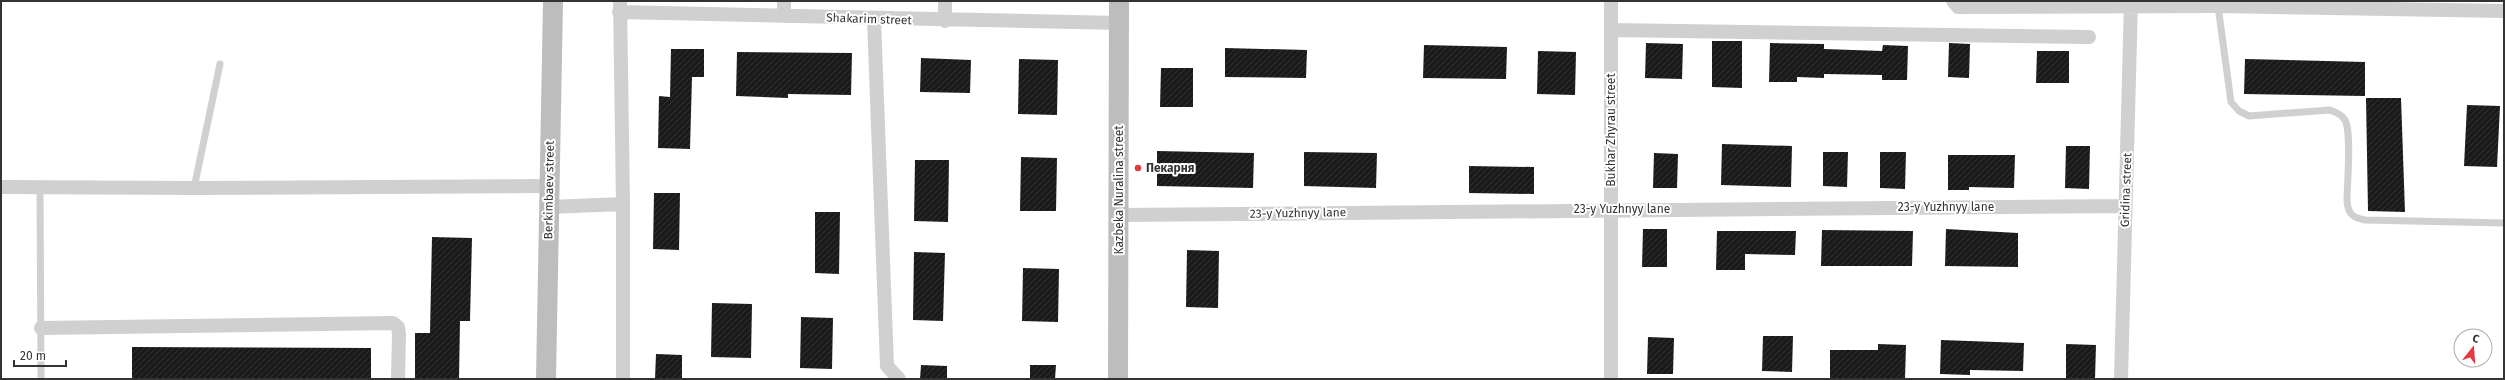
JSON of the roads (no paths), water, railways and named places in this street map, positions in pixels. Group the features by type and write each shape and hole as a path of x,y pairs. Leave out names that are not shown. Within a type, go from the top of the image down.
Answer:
{"street":[{"name":"Berkimbaev street","path":"546,379 553,1"},
{"path":"784,1 784,16"},
{"path":"944,1 945,21"},
{"name":"Kazbeka Nuralina street","path":"1118,379 1119,1"},
{"name":"Bukhar Zhyrau street","path":"1611,1 1611,379"},
{"path":"1953,2 1958,7 2131,3 2504,11"},
{"name":"Gridina street","path":"2120,379 2131,3"},
{"path":"620,7 623,204 623,379"},
{"name":"Shakarim street","path":"620,7 784,16 874,19 1119,23"},
{"path":"874,19 887,366 899,379"},
{"path":"1611,30 2088,37"},
{"path":"1,187 40,186 194,188 549,186"},
{"path":"549,207 623,204"},
{"name":"23-y Yuzhnyy lane","path":"1119,215 1611,209 2125,206"},
{"path":"41,328 393,323 398,327 399,334 398,379"}],"lane":[{"path":"2218,6 2234,107 2249,116 2330,110 2339,113 2346,121 2348,138 2347,201 2348,210 2355,218 2366,220 2504,223"},
{"path":"194,188 220,64"},
{"path":"40,186 41,379"}],"place":[{"name":"Пекарня","path":"1138,168"}]}
